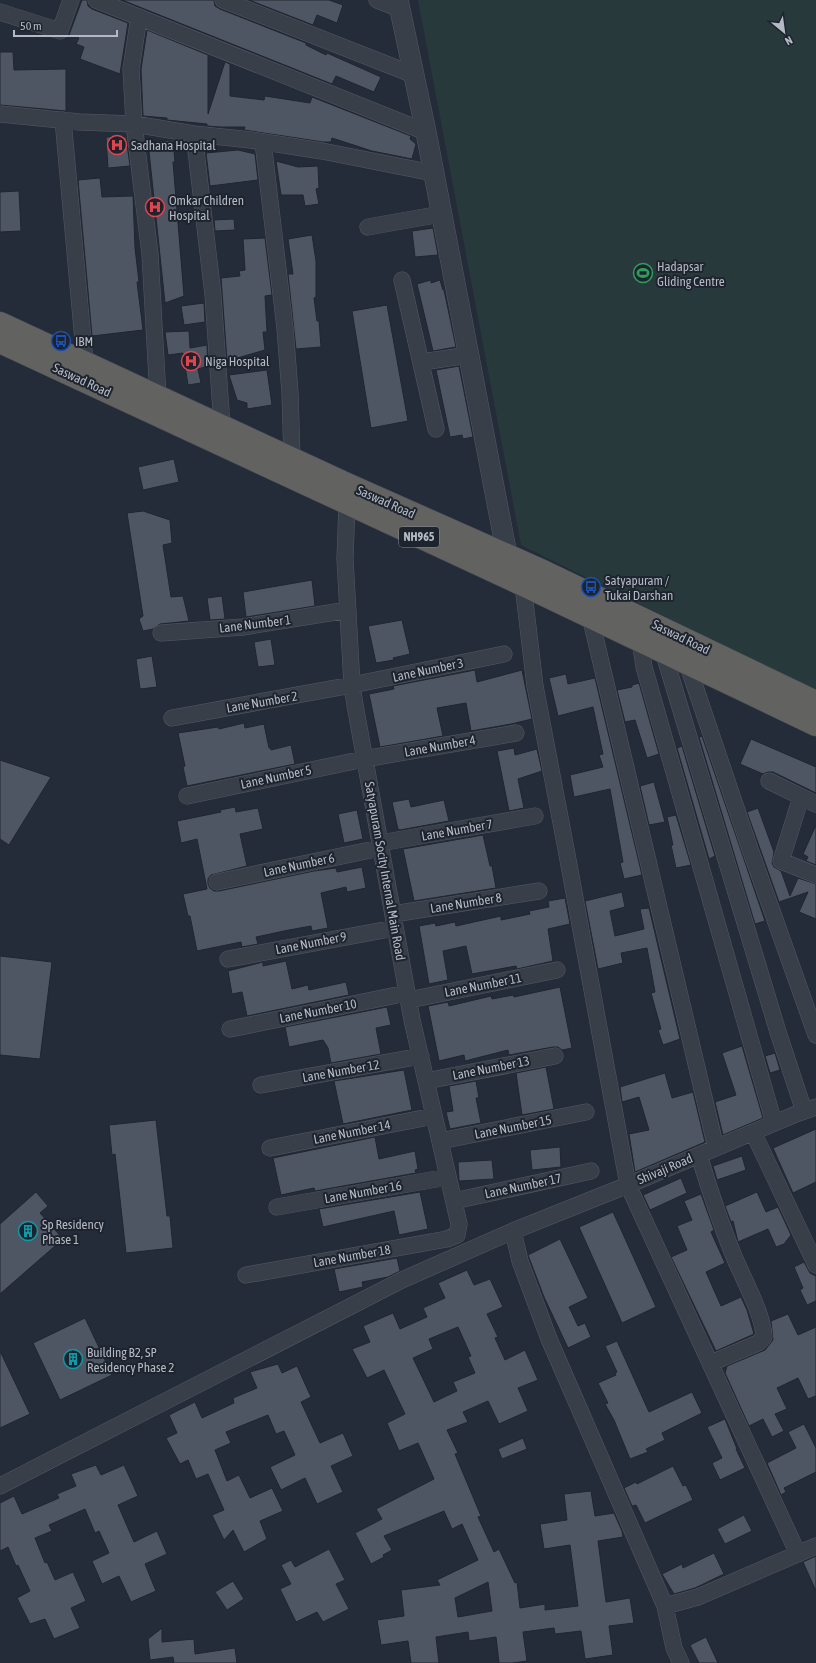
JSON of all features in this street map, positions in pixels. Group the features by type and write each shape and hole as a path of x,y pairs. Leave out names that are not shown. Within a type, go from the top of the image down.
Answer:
{"highway":[{"name":"Saswad Road","path":"0,323 292,459 507,555 816,702"},
{"name":"Saswad Road","path":"0,342 524,585 816,725"}],"street":[{"path":"0,12 60,31 71,0"},
{"path":"96,0 426,132"},
{"path":"223,0 414,75"},
{"path":"377,0 399,4 426,132 507,555"},
{"path":"139,17 131,68 134,124 150,254 158,396"},
{"path":"0,114 63,120 134,124 194,134 322,151 433,173"},
{"path":"63,120 85,362"},
{"path":"194,134 213,295 222,426"},
{"path":"263,142 285,328 290,393 292,459"},
{"path":"368,227 441,214"},
{"path":"402,280 422,362 436,429"},
{"path":"422,362 468,355"},
{"name":"Satyapuram Socity Internal Main Road","path":"346,503 345,559 352,686 408,997 420,1056 459,1224 457,1235"},
{"path":"524,585 535,686 628,1185 798,1554"},
{"name":"Lane Number 1","path":"162,633 242,627 348,610"},
{"path":"590,616 716,1148"},
{"path":"640,640 644,667 774,1123"},
{"path":"663,651 778,1032 810,1109"},
{"name":"Lane Number 3","path":"352,686 504,654"},
{"path":"687,663 751,852 816,1036"},
{"name":"Lane Number 2","path":"172,718 352,686"},
{"name":"Lane Number 4","path":"364,759 516,733"},
{"name":"Lane Number 5","path":"187,796 364,759"},
{"path":"769,781 816,804"},
{"path":"801,796 781,861 816,875"},
{"name":"Lane Number 7","path":"380,846 535,816"},
{"name":"Lane Number 6","path":"217,882 380,846"},
{"name":"Lane Number 8","path":"394,921 539,891"},
{"name":"Lane Number 9","path":"228,959 394,921"},
{"name":"Lane Number 11","path":"408,997 557,970"},
{"name":"Lane Number 10","path":"230,1029 408,997"},
{"name":"Lane Number 12","path":"260,1085 420,1056"},
{"name":"Lane Number 13","path":"426,1081 556,1056"},
{"name":"Shivaji Road","path":"0,1486 402,1280 513,1231 810,1109"},
{"name":"Lane Number 15","path":"440,1141 586,1112"},
{"name":"Lane Number 14","path":"270,1148 434,1116"},
{"path":"753,1132 816,1265"},
{"path":"699,1155 732,1253 757,1310 764,1331 764,1337 758,1343 711,1363"},
{"name":"Lane Number 17","path":"454,1201 591,1171"},
{"name":"Lane Number 16","path":"277,1207 448,1177"},
{"path":"513,1231 520,1261 549,1339 665,1606 674,1648 681,1663"},
{"name":"Lane Number 18","path":"246,1275 447,1239 457,1235"},
{"path":"665,1606 698,1597 816,1546"}],"shaded area":[{"name":"Hadapsar Gliding Centre","path":"418,0 816,0 816,692 521,545"}],"building":[{"path":"82,0 87,0 88,6 92,9 128,23 120,74 80,59 84,47 76,44 79,38 69,35"},
{"path":"122,0 214,0 215,6 220,9 306,43 306,45 326,55 327,53 381,77 374,92 336,76 332,84"},
{"path":"249,0 329,0 343,5 337,23 317,15 313,25"},
{"path":"147,30 208,55 208,114 225,62 230,64 230,96 264,100 265,96 310,103 312,97 411,136 410,139 416,144 412,159 372,151 332,138 331,142 323,142 244,130 245,127 207,126 207,124 143,116 141,69"},
{"path":"0,52 13,52 14,70 66,69 66,111 0,105"},
{"path":"106,137 126,137 130,166 108,168"},
{"path":"173,140 175,162 173,162 184,296 165,303 148,142"},
{"path":"238,150 255,154 258,180 210,186 206,153"},
{"path":"276,161 298,167 318,166 319,188 316,189 319,204 305,206 303,195 281,195"},
{"path":"100,178 102,197 133,196 135,248 139,282 137,282 143,330 92,336 78,180"},
{"path":"19,191 21,231 0,232 0,192"},
{"path":"234,219 235,230 215,231 214,220"},
{"path":"433,228 438,255 415,257 412,231"},
{"path":"312,235 316,261 316,297 314,298 317,321 319,321 321,347 296,349 288,274 293,274 288,239"},
{"path":"265,238 272,295 265,296 267,332 263,332 265,350 227,361 221,278 240,276 239,271 245,270 243,239"},
{"path":"431,280 431,283 440,280 444,290 456,347 433,351 417,284"},
{"path":"204,303 205,322 184,325 181,306"},
{"path":"387,305 408,421 371,428 352,311"},
{"path":"189,331 190,348 207,345 208,366 198,369 201,383 188,385 183,353 168,355 165,332"},
{"path":"459,366 473,437 463,439 462,435 450,437 436,370"},
{"path":"267,370 272,405 247,409 247,403 237,400 229,375"},
{"path":"174,459 179,482 143,490 138,467"},
{"path":"143,511 170,520 172,543 163,545 171,597 183,596 189,621 160,624 153,629 143,631 139,619 143,616 127,513"},
{"path":"312,580 315,606 246,617 243,592"},
{"path":"222,596 225,619 210,620 207,598"},
{"path":"402,620 410,654 393,658 394,660 376,663 368,626"},
{"path":"271,639 275,665 258,667 254,642"},
{"path":"152,656 157,687 140,689 136,659"},
{"path":"475,670 477,682 522,670 532,719 471,731 466,703 437,708 443,736 380,747 369,694 394,689 393,686"},
{"path":"566,674 568,684 595,678 642,875 624,879 620,863 623,862 610,789 574,797 570,775 603,767 599,755 603,754 593,707 558,716 549,678"},
{"path":"639,683 659,754 647,758 635,720 625,722 617,690 632,687 632,685"},
{"path":"244,723 245,728 264,724 269,748 271,748 271,750 291,745 295,764 187,786 183,767 185,766 178,733 218,727 219,729"},
{"path":"702,736 765,921 755,924 699,737"},
{"path":"751,739 816,767 816,793 773,772 763,774 740,764"},
{"path":"682,746 715,856 709,859 677,748"},
{"path":"514,748 515,755 537,749 542,771 518,779 524,808 509,811 497,751"},
{"path":"0,760 51,777 9,845 0,839"},
{"path":"654,782 665,822 649,825 640,786"},
{"path":"409,799 411,807 444,800 449,821 400,830 398,829 392,802"},
{"path":"235,807 236,812 258,808 263,829 240,834 247,866 211,875 208,879 208,884 214,891 314,871 336,868 337,872 362,867 366,888 347,892 346,887 321,893 328,928 312,931 311,926 256,937 258,944 242,947 241,942 197,951 190,916 188,916 183,894 207,889 197,839 181,843 177,821 221,812 220,810"},
{"path":"758,808 774,852 772,863 774,867 781,871 790,896 798,878 816,884 816,919 799,912 808,892 779,902 747,812"},
{"path":"357,810 363,839 344,843 338,814"},
{"path":"676,815 691,865 676,868 667,817"},
{"path":"816,825 816,865 806,861 808,857 803,854"},
{"path":"483,835 490,866 492,866 496,888 414,901 403,849"},
{"path":"622,892 625,907 610,911 615,936 644,929 640,909 649,908 680,1039 663,1045 658,1030 661,1029 651,993 655,992 647,948 621,953 623,963 598,969 585,901"},
{"path":"565,898 570,924 548,929 553,961 517,969 516,966 472,974 466,946 443,951 448,980 429,984 419,926 435,923 436,926 455,922 456,926 501,916 501,920 530,914 529,911 549,907 548,901"},
{"path":"0,956 52,962 40,1059 0,1055"},
{"path":"286,961 292,989 308,985 309,990 346,982 349,995 247,1016 242,992 232,994 228,971 263,962 263,966"},
{"path":"560,987 572,1048 562,1050 558,1047 553,1047 509,1055 508,1050 465,1061 464,1055 439,1061 428,1006 448,1002 449,1006 491,996 492,999 513,995 514,997"},
{"path":"387,1007 391,1025 376,1028 381,1054 331,1063 328,1048 323,1040 289,1047 285,1027"},
{"path":"742,1046 763,1118 723,1135 715,1102 736,1095 722,1053"},
{"path":"775,1053 780,1070 770,1073 765,1056"},
{"path":"546,1067 554,1109 522,1115 516,1073"},
{"path":"404,1070 412,1110 343,1124 334,1081"},
{"path":"665,1073 672,1098 693,1092 705,1142 635,1172 629,1134 649,1130 639,1097 622,1102 620,1087"},
{"path":"476,1081 479,1098 476,1098 481,1123 450,1129 446,1112 453,1111 449,1086"},
{"path":"156,1120 167,1216 170,1216 173,1248 126,1253 115,1154 112,1155 109,1125"},
{"path":"816,1129 816,1182 793,1193 773,1148"},
{"path":"375,1137 379,1159 415,1151 418,1169 415,1170 416,1173 315,1191 314,1188 281,1195 273,1158"},
{"path":"560,1147 561,1167 532,1170 530,1150"},
{"path":"742,1156 746,1170 717,1180 713,1166"},
{"path":"492,1160 494,1179 459,1181 458,1162"},
{"path":"681,1178 687,1193 650,1210 643,1195"},
{"name":"Sp Residency Phase 1","path":"36,1192 48,1206 40,1213 63,1239 0,1294 0,1224"},
{"path":"420,1192 428,1229 399,1235 394,1211 323,1227 319,1209"},
{"path":"757,1192 766,1212 778,1207 791,1235 784,1244 776,1247 768,1229 738,1242 733,1221 731,1222 725,1206"},
{"path":"701,1194 714,1230 711,1232 725,1263 706,1272 721,1306 741,1297 747,1310 754,1334 716,1351 671,1257 687,1250 677,1226 692,1220 684,1201"},
{"path":"613,1212 656,1307 622,1323 579,1227"},
{"path":"560,1239 588,1298 569,1307 578,1326 585,1323 591,1337 568,1348 544,1297 528,1255"},
{"path":"397,1258 400,1271 388,1277 362,1282 363,1287 339,1292 334,1269"},
{"path":"804,1262 810,1273 816,1276 816,1301 807,1305 800,1290 803,1288 794,1267"},
{"path":"467,1270 474,1285 490,1279 503,1307 487,1314 498,1337 495,1338 505,1360 525,1350 538,1380 518,1388 528,1411 499,1424 488,1401 463,1412 468,1422 447,1430 458,1453 455,1454 481,1516 478,1517 494,1552 499,1549 515,1583 517,1582 520,1608 545,1604 545,1610 578,1606 570,1545 544,1549 540,1524 567,1520 564,1494 591,1491 595,1516 614,1513 623,1537 598,1541 606,1602 630,1598 634,1623 609,1626 613,1655 585,1659 581,1631 555,1634 554,1628 523,1632 527,1661 512,1663 499,1663 496,1637 469,1641 468,1632 436,1637 439,1663 411,1663 408,1641 381,1645 377,1620 404,1616 401,1590 440,1585 437,1580 478,1560 462,1524 452,1529 444,1511 384,1536 392,1550 383,1555 384,1557 371,1564 355,1533 382,1519 376,1509 434,1479 418,1443 399,1451 387,1423 405,1414 384,1370 367,1378 352,1349 370,1342 363,1326 393,1313 400,1329 427,1317 423,1308 445,1298 438,1283","holes":["458,1327 471,1356 468,1357 475,1373 453,1382 457,1391 434,1402 413,1358 433,1349 429,1339","488,1582 492,1611 458,1617 455,1598"]},
{"path":"788,1314 798,1335 816,1327 816,1396 808,1399 798,1378 777,1388 787,1409 775,1414 784,1431 772,1437 763,1419 749,1426 725,1373 727,1366 765,1350 773,1340 771,1321"},
{"name":"Building B2, SP Residency Phase 2","path":"85,1318 112,1375 60,1400 33,1343"},
{"path":"617,1341 649,1412 692,1392 702,1413 662,1433 665,1440 646,1449 648,1452 630,1459 614,1420 605,1404 608,1403 598,1383 616,1375 615,1373 617,1372 605,1346"},
{"path":"0,1351 30,1414 0,1428"},
{"path":"278,1364 282,1373 297,1366 311,1397 301,1402 320,1443 343,1433 353,1456 331,1466 343,1492 317,1504 305,1478 281,1490 270,1467 295,1455 284,1431 276,1434 268,1415 226,1432 231,1443 215,1450 227,1481 239,1475 250,1498 272,1488 283,1511 260,1521 267,1539 244,1552 233,1530 224,1540 212,1515 224,1510 208,1474 196,1479 188,1460 180,1464 166,1438 177,1433 169,1415 195,1402 202,1418 234,1403 233,1398 257,1388 250,1372"},
{"path":"725,1419 745,1468 720,1480 712,1463 722,1458 707,1427"},
{"path":"804,1424 816,1448 816,1472 784,1488 786,1492 781,1495 767,1463 796,1448 788,1432"},
{"path":"523,1438 527,1449 502,1459 498,1449"},
{"path":"96,1465 101,1475 124,1465 138,1496 118,1505 134,1542 157,1531 167,1554 145,1564 156,1591 131,1602 119,1576 102,1584 92,1561 109,1553 99,1531 95,1533 85,1509 49,1525 52,1531 35,1538 45,1563 47,1562 55,1580 73,1572 86,1601 71,1608 80,1628 54,1639 45,1619 30,1624 17,1598 30,1591 18,1565 16,1566 8,1547 0,1551 0,1503 14,1496 22,1514 59,1498 57,1494 76,1486 71,1474"},
{"path":"673,1466 683,1486 686,1485 693,1500 645,1523 636,1505 632,1506 624,1488 636,1482 637,1484"},
{"path":"744,1515 752,1531 725,1544 717,1529"},
{"path":"329,1549 345,1580 336,1584 349,1609 323,1622 317,1612 296,1622 280,1589 291,1584 281,1565 291,1560 295,1567"},
{"path":"714,1553 724,1574 695,1588 674,1594 662,1574 682,1564 683,1568"},
{"path":"816,1556 816,1591 803,1562"},
{"path":"233,1581 244,1599 227,1610 215,1592"},
{"path":"162,1628 162,1642 194,1639 195,1654 235,1648 237,1663 174,1663 173,1657 150,1660 148,1639"},
{"path":"706,1637 718,1663 699,1663 690,1645"}],"place":[{"name":"Sadhana Hospital","path":"117,145"},
{"name":"Omkar Children Hospital","path":"155,207"},
{"name":"Hadapsar Gliding Centre","path":"643,273"},
{"name":"IBM","path":"61,341"},
{"name":"Niga Hospital","path":"191,361"},
{"name":"Satyapuram / Tukai Darshan","path":"591,587"},
{"name":"Sp Residency Phase 1","path":"28,1231"},
{"name":"Building B2, SP Residency Phase 2","path":"73,1359"}]}
